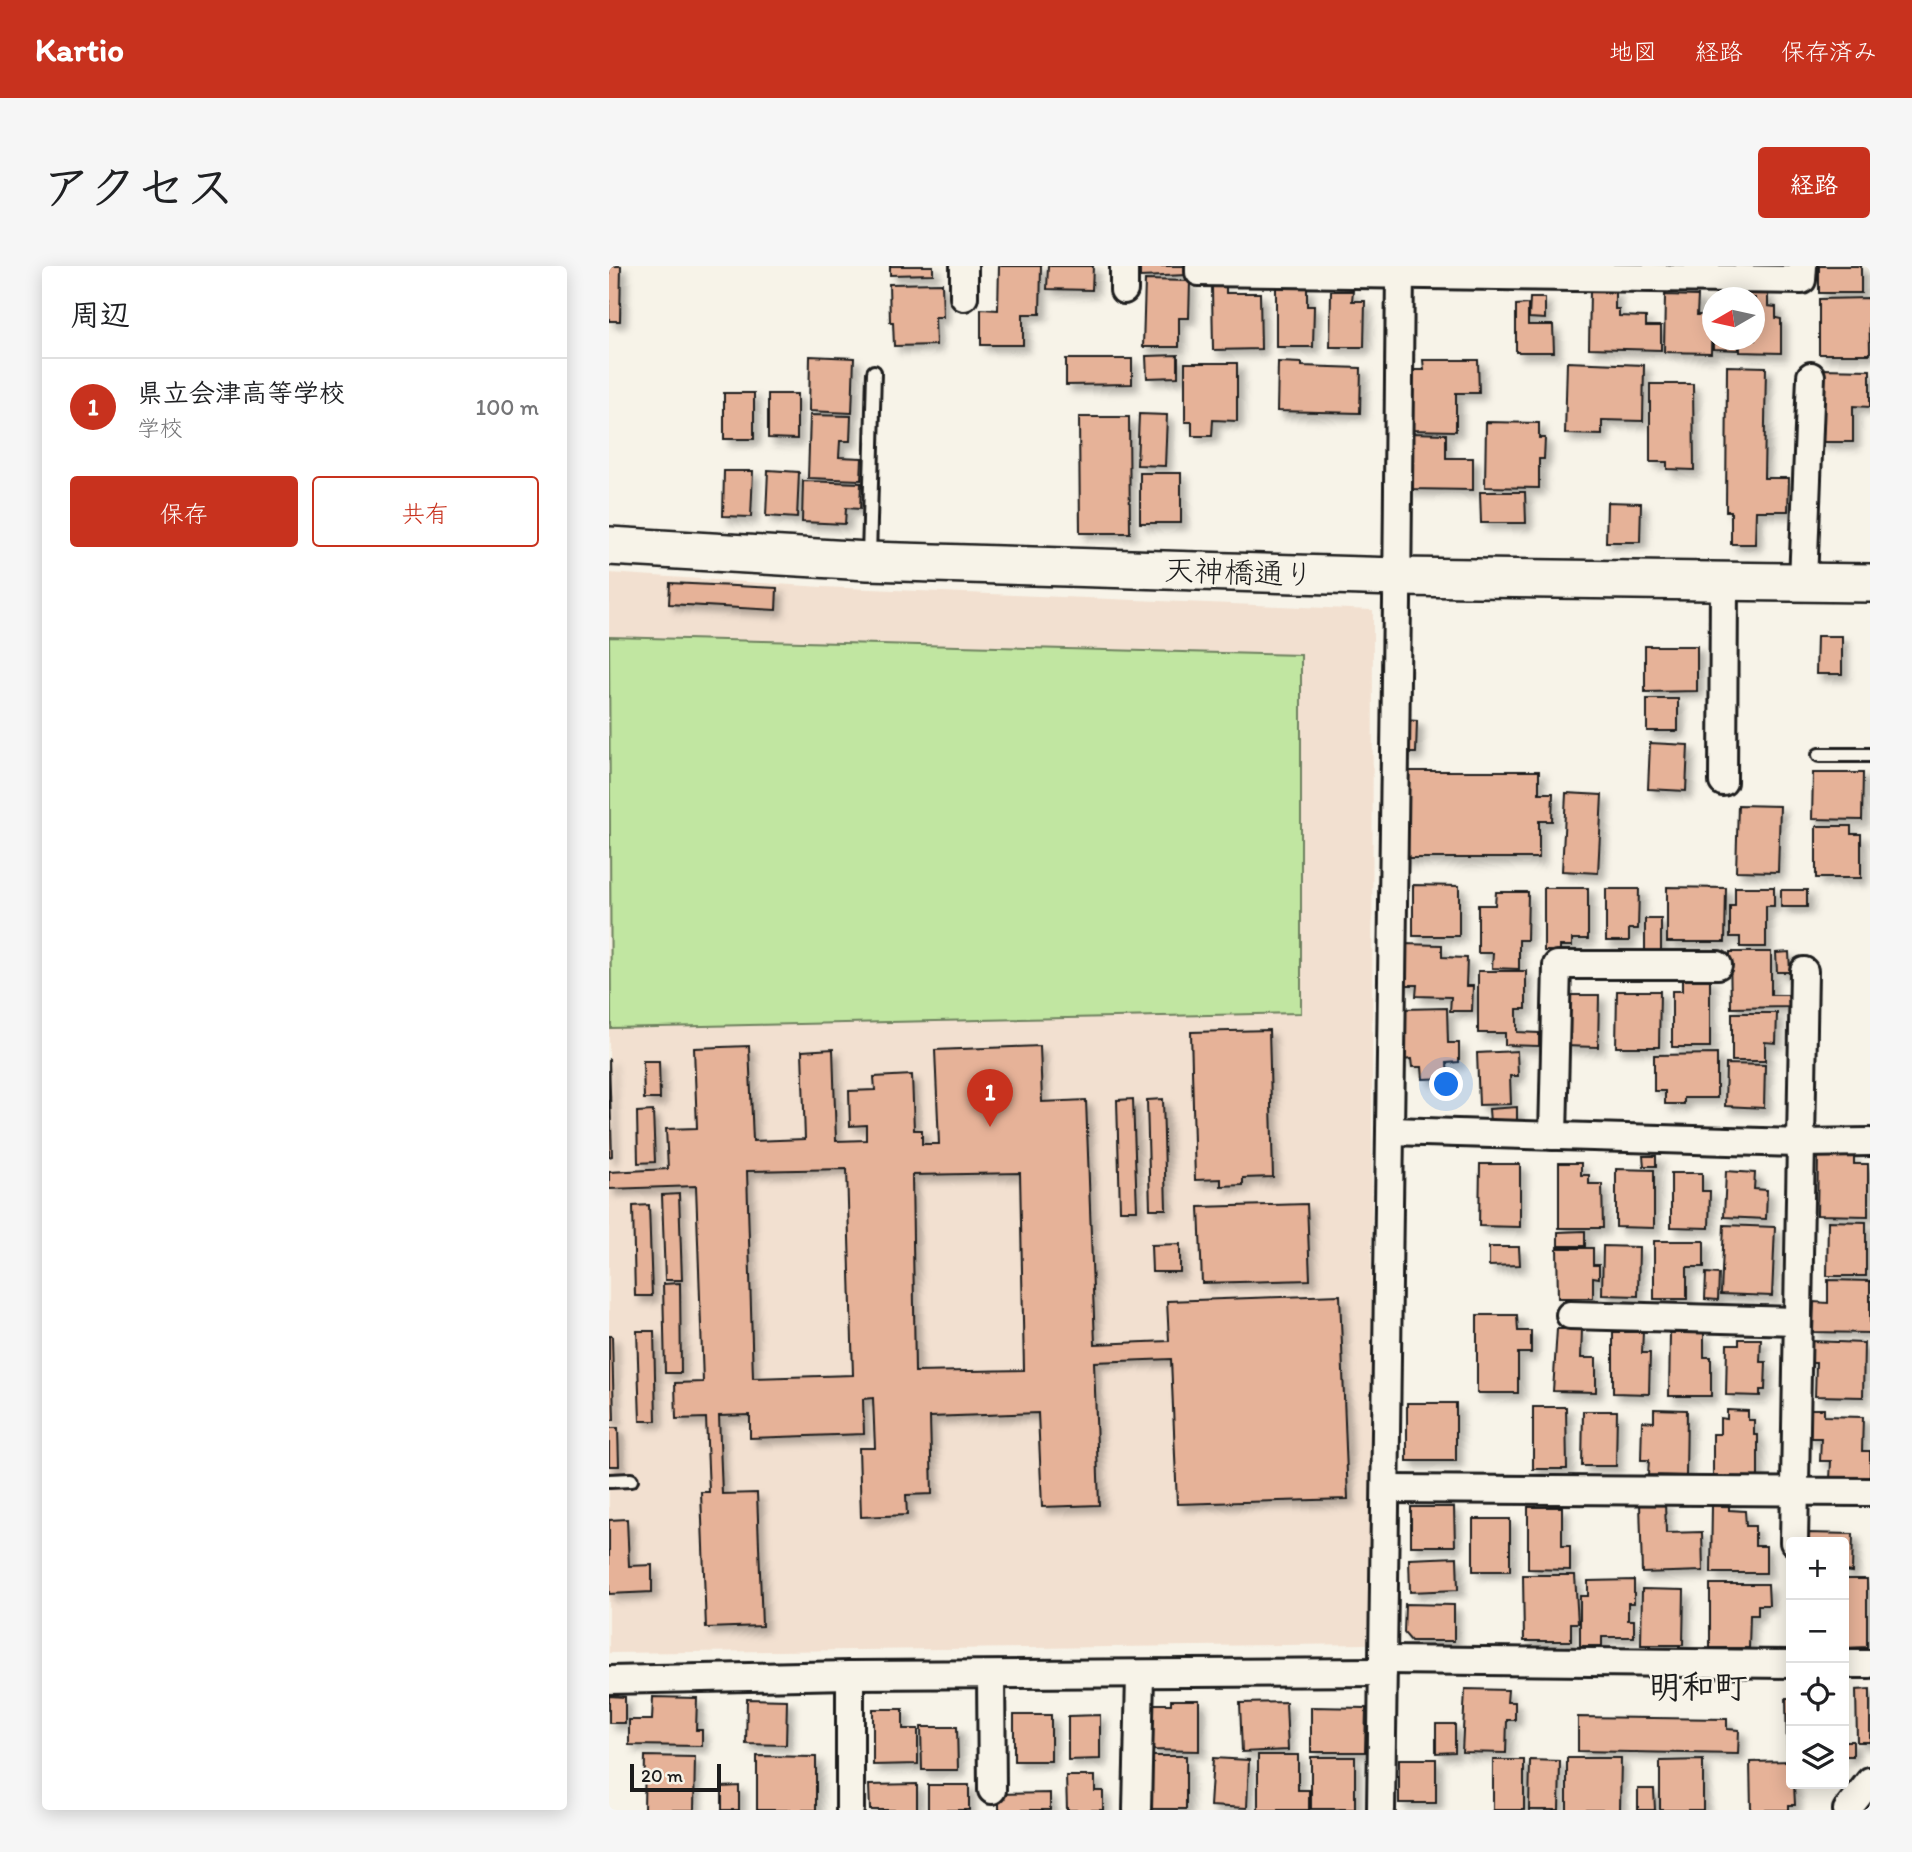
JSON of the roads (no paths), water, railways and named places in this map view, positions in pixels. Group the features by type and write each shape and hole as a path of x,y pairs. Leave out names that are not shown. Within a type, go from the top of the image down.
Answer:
{"street":[{"path":"964,266 964,297"},
{"path":"1199,266 1199,272 1399,271 1803,280 1803,266"},
{"path":"1381,1810 1398,577 1399,271"},
{"path":"1803,582 1811,376"},
{"name":"天神橋通り","path":"609,546 868,561 1398,577 1870,583"},
{"path":"1723,782 1724,580"},
{"path":"1553,1136 1557,965 1718,965"},
{"path":"1794,1537 1804,971"},
{"path":"1390,1131 1800,1143 1870,1142"},
{"path":"1570,1315 1796,1321"},
{"path":"1386,1489 1870,1492"},
{"path":"609,1680 850,1675 1140,1675 1383,1666 1786,1664"},
{"path":"1849,1664 1870,1664"},
{"path":"850,1675 850,1810"},
{"path":"991,1675 992,1790"},
{"path":"1137,1810 1140,1675"},
{"path":"1847,1810 1870,1782"}],"lane":[{"path":"868,561 874,372"},
{"path":"1819,755 1870,755"},
{"path":"609,1480 631,1480"}],"place":[{"name":"県立会津高等学校","path":"990,1127"}],"district":[{"name":"明和町","path":"1698,1686"}]}
